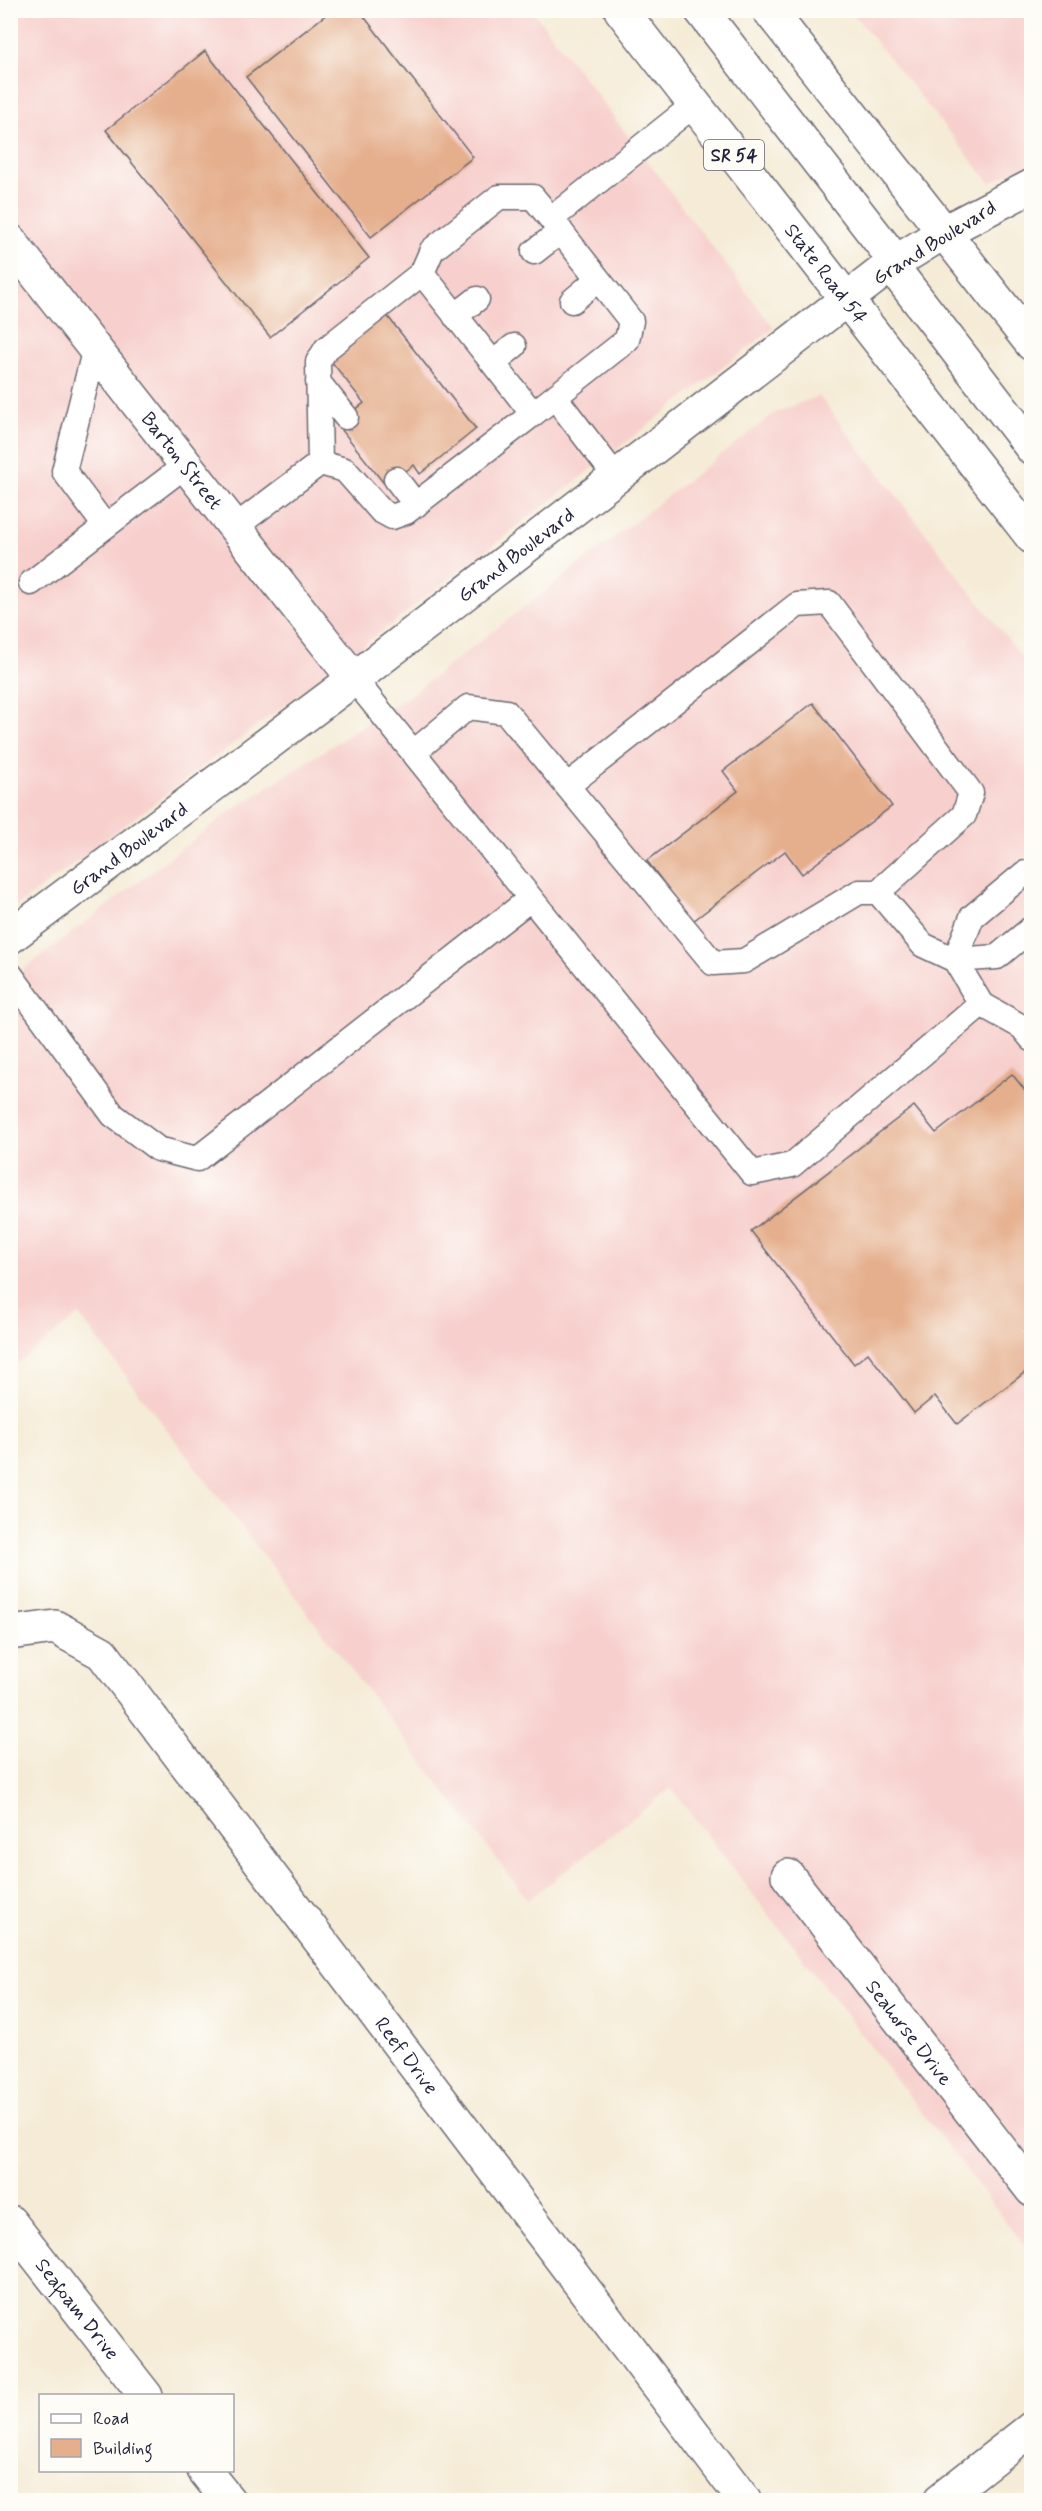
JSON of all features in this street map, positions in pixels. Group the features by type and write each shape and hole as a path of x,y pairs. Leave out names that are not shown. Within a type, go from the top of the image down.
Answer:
{"main road":[{"name":"State Road 54","path":"621,10 1032,537"},
{"path":"701,10 1032,448"},
{"path":"769,10 1032,344"},
{"name":"Grand Boulevard","path":"10,937 354,679 893,264 944,232 1032,186"},
{"name":"Barton Street","path":"10,241 354,679"},
{"name":"Reef Drive","path":"10,1633 56,1627 102,1653 744,2500"},
{"name":"Seahorse Drive","path":"788,1876 1032,2190"},
{"name":"Seafoam Drive","path":"10,2222 144,2394"},
{"path":"940,2500 1032,2428"},
{"path":"206,2472 228,2500"}],"lane":[{"path":"534,252 556,225 695,104"},
{"path":"500,197 533,197 631,321 627,340 406,512 392,517 381,511 345,470 320,463 318,362 326,349 422,273 432,250 500,197"},
{"path":"422,273 533,414"},
{"path":"572,301 598,279"},
{"path":"455,316 477,299"},
{"path":"493,363 514,346"},
{"path":"94,348 64,471 105,526"},
{"path":"318,382 346,417"},
{"path":"555,397 616,477"},
{"path":"235,527 320,463"},
{"path":"31,583 186,465"},
{"path":"396,479 416,504"},
{"path":"413,753 468,707 506,712 567,786 713,963 744,961 859,892 878,892 964,815 971,793 829,603 797,605 567,786"},
{"path":"354,679 752,1173 792,1165 981,1004"},
{"path":"955,960 972,918 1025,873 1032,873"},
{"path":"878,892 923,945 955,960 997,957 1032,928"},
{"path":"10,974 113,1115 158,1149 197,1159 530,899"},
{"path":"955,960 981,1004 1022,1027 1032,1039"}],"shaded area":[{"path":"11,11 533,11 774,328 342,662 11,911"},
{"path":"851,11 1031,11 1031,163 990,183"},
{"path":"819,396 1031,669 1031,2254 671,1788 528,1900 79,1315 11,1368 11,979 231,811 412,694 775,413"}],"building":[{"path":"332,10 359,10 473,157 371,237 246,77"},
{"path":"205,51 369,258 270,337 106,130"},
{"path":"385,313 476,429 420,474 414,465 386,486 337,424 364,403 328,357"},
{"path":"813,703 892,806 802,874 785,851 693,921 647,861 738,791 723,771"},
{"path":"1012,1074 1032,1099 1032,1323 1024,1329 1032,1339 1032,1367 957,1424 935,1396 914,1413 868,1353 854,1364 751,1231 914,1106 936,1133"}]}
